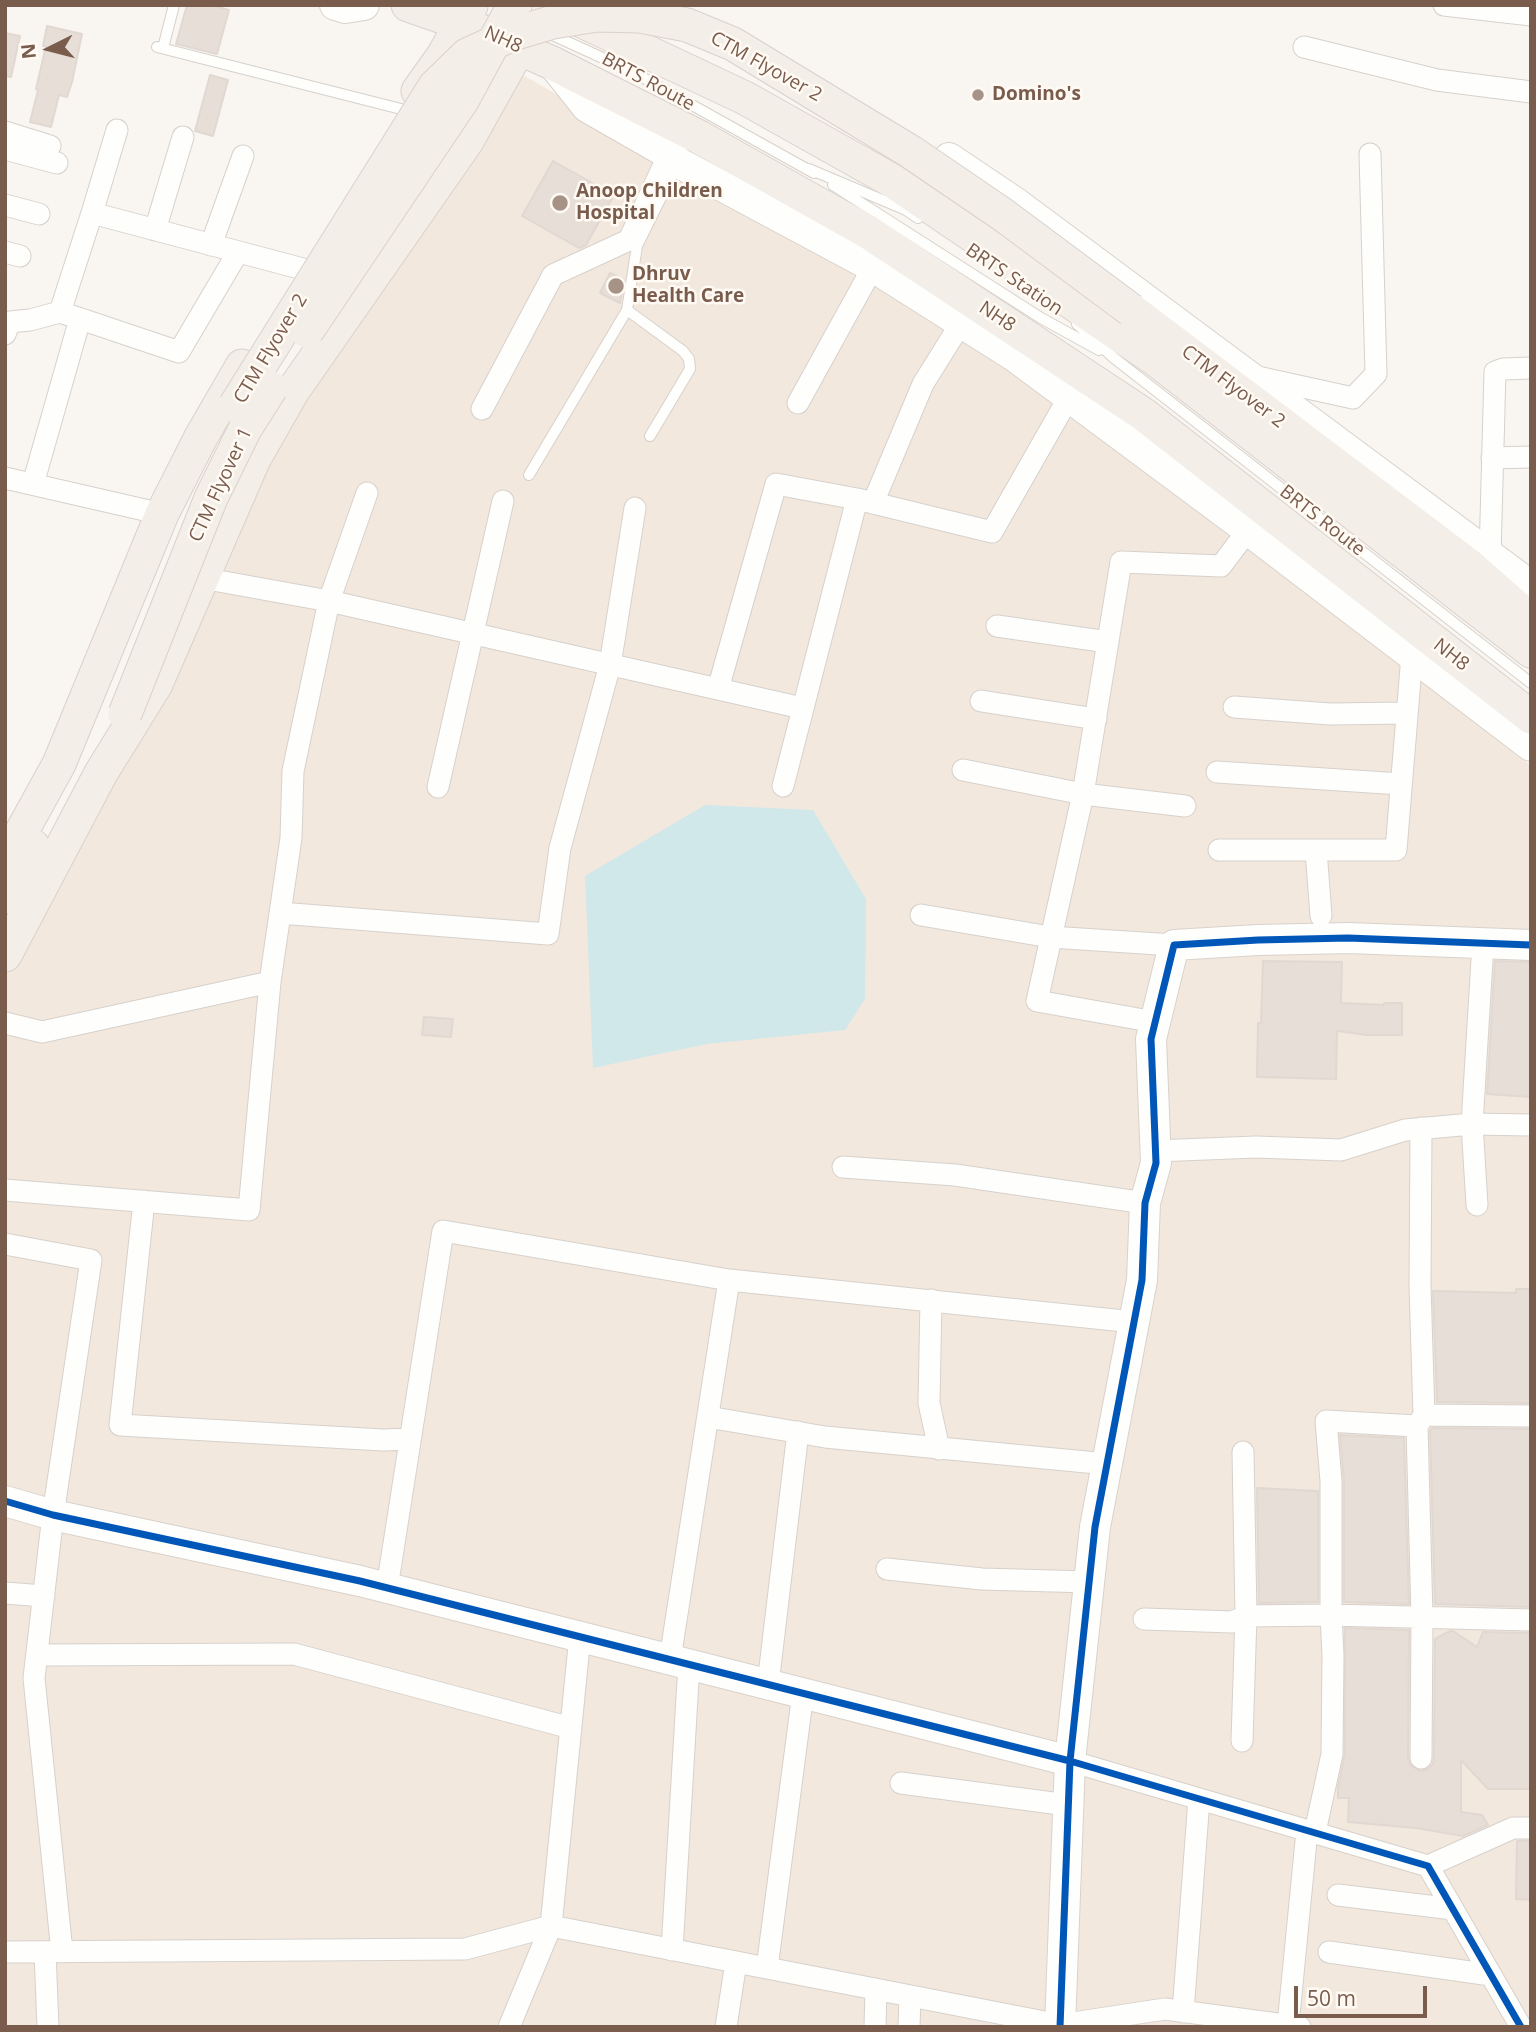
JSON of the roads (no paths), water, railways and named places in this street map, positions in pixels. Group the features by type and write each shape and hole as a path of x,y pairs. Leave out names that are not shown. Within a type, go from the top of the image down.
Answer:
{"main road":[{"name":"NH8","path":"408,5 522,14 745,98 891,180 1155,359 1531,651"},
{"name":"NH8","path":"522,14 552,63 699,137 868,232 1531,717"},
{"path":"5,862 59,764 162,514 237,373 443,55 522,14"},
{"path":"5,956 101,773 156,684 254,459 292,392 467,141 522,14"},
{"name":"CTM Flyover 1","path":"101,773 211,498 246,429 325,303 522,14"},
{"name":"CTM Flyover 2","path":"5,897 83,757 127,644 195,488 235,406 284,326 435,86 467,55 513,34 553,22 597,15 640,16 687,25 733,44 911,152 1002,214 1121,302 1471,567 1518,592 1531,620"}],"street":[{"path":"335,5 345,8 364,5"},
{"path":"682,5 763,45 918,137 1016,203 1490,556 1518,592"},
{"path":"1444,5 1531,15"},
{"path":"1304,47 1437,80 1531,92"},
{"path":"552,63 587,107 674,159 873,267 1014,356 1069,397 1140,431 1248,530 1531,746"},
{"path":"33,484 92,213 117,130"},
{"path":"5,132 54,154 5,149"},
{"path":"155,230 183,137"},
{"path":"1244,374 1353,398 1376,374 1370,154"},
{"path":"211,245 243,156"},
{"path":"482,409 553,275 629,240 674,159"},
{"path":"5,205 38,214"},
{"path":"92,213 303,269"},
{"path":"5,334 10,322 70,315 178,352 238,252"},
{"path":"798,403 873,267"},
{"path":"783,786 802,708 865,501 923,384 961,323"},
{"path":"1490,556 1495,372 1531,368"},
{"path":"718,689 776,484 865,501 992,532 1069,397"},
{"path":"1492,458 1531,457"},
{"path":"5,478 162,514"},
{"path":"6,1195 144,1201 249,1210 270,982 291,838 293,771 329,601 367,494"},
{"path":"438,788 503,501"},
{"path":"280,913 548,934 560,848 610,665 635,508"},
{"path":"1155,1022 1037,1001 1083,794 1121,562 1221,566 1248,530"},
{"path":"202,578 329,601 802,708"},
{"path":"997,626 1108,642"},
{"path":"1219,850 1396,850 1412,655"},
{"path":"981,701 1096,719"},
{"path":"1234,707 1330,714 1407,713"},
{"path":"963,770 1083,794 1185,806"},
{"path":"1217,772 1401,784"},
{"path":"1316,850 1321,916"},
{"path":"922,915 1050,937 1174,945 1348,938 1531,945"},
{"path":"1477,1205 1472,1124 1483,943"},
{"path":"1060,2026 1070,1761 1095,1527 1142,1280 1145,1203 1156,1163 1151,1039 1174,945"},
{"path":"5,1023 43,1032 270,982"},
{"path":"1155,1151 1256,1147 1341,1150 1405,1130 1472,1124 1531,1125"},
{"path":"1421,1128 1421,1758"},
{"path":"843,1167 955,1175 1145,1203"},
{"path":"144,1201 120,1425 383,1440 410,1439"},
{"path":"387,1588 443,1231 729,1280 1133,1322"},
{"path":"5,1244 91,1260 53,1515 34,1678 53,1952 48,2027"},
{"path":"673,1950 679,1662 708,1417 729,1280"},
{"path":"931,1300 929,1403 939,1449"},
{"path":"5,1952 465,1949 551,1926 1060,2026 1165,2009 1294,2026 1311,1831 1332,1754 1331,1481 1326,1421 1531,1416"},
{"path":"708,1417 798,1432 939,1449 1107,1464"},
{"path":"768,1684 798,1432"},
{"path":"1242,1741 1246,1616 1243,1451"},
{"path":"5,1501 53,1515 387,1588 1070,1761 1428,1866 1513,1828 1531,1828"},
{"path":"887,1569 982,1579 1089,1582"},
{"path":"5,1593 44,1596"},
{"path":"1144,1619 1232,1622 1246,1616 1331,1615 1531,1620"},
{"path":"509,2027 551,1926 580,1636"},
{"path":"37,1655 294,1654 570,1728"},
{"path":"767,1968 803,1693"},
{"path":"901,1783 1068,1805"},
{"path":"1183,2012 1199,1799"},
{"path":"1428,1866 1521,2027"},
{"path":"1338,1895 1453,1909"},
{"path":"1329,1952 1491,1975"},
{"path":"726,2027 736,1962"},
{"path":"875,2027 876,1989"},
{"path":"909,2027 910,1996"}],"lane":[{"path":"174,5 160,48 405,110"},
{"name":"BRTS Route","path":"522,14 809,169"},
{"path":"529,475 627,310 637,246 674,159"},
{"path":"809,169 906,210 928,224"},
{"name":"BRTS Station","path":"809,169 1041,318 1114,358"},
{"name":"BRTS Station","path":"1006,272 1060,308"},
{"path":"627,310 675,344 689,359 690,369 650,436"},
{"name":"BRTS Station","path":"1069,316 1114,358"},
{"name":"BRTS Route","path":"1114,358 1531,683"}],"water":[{"path":"705,805 813,810 866,899 865,999 845,1030 707,1044 593,1068 585,876"}],"place":[{"name":"Domino's","path":"978,95"},
{"name":"Anoop Children Hospital","path":"560,203"},
{"name":"Dhruv Health Care","path":"616,286"}]}
